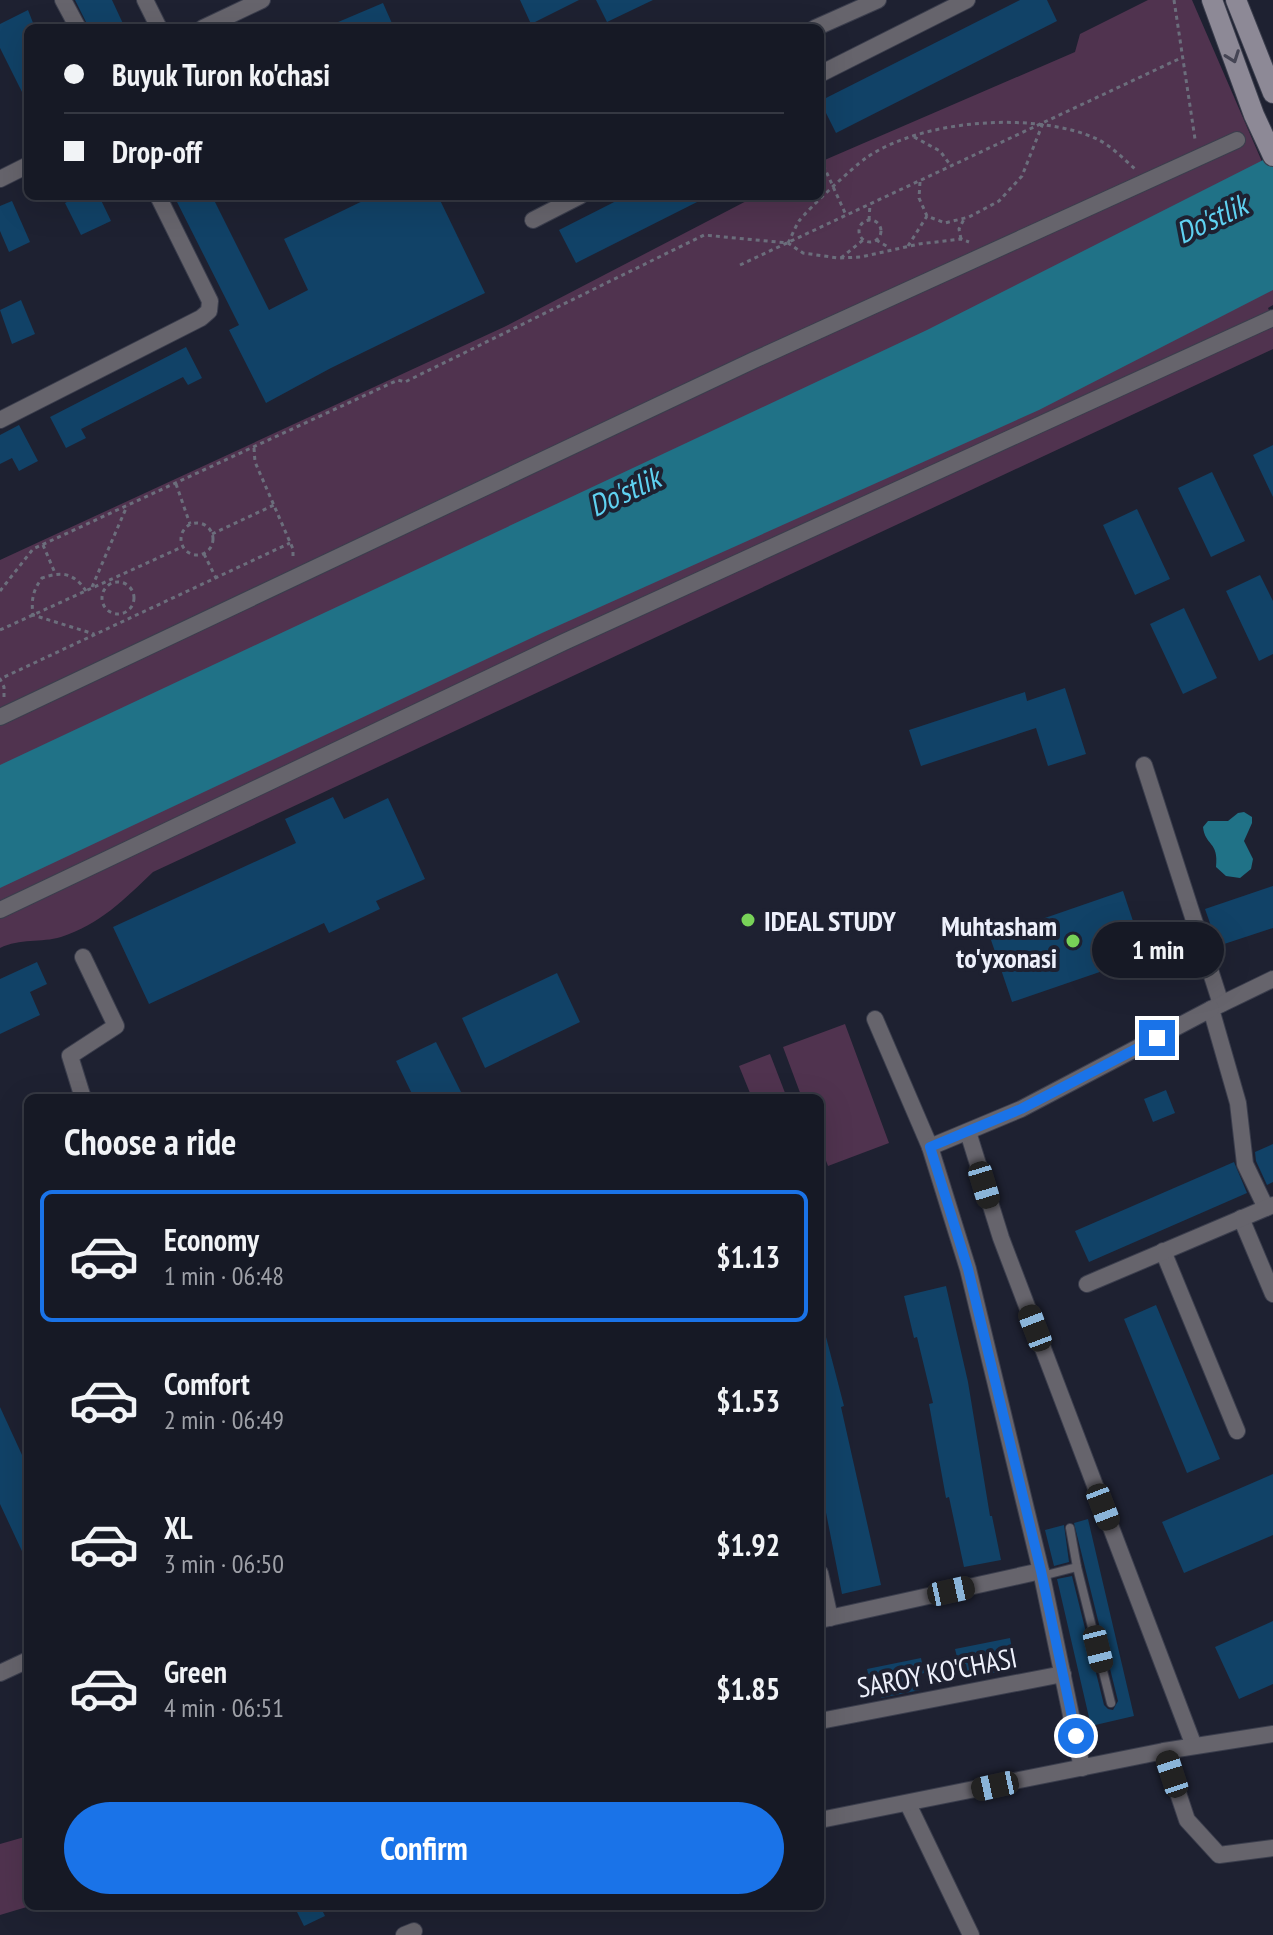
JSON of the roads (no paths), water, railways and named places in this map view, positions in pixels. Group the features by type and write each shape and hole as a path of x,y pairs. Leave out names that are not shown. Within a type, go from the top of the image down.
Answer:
{"main road":[{"path":"1212,0 1254,115 1273,156"},
{"path":"1236,0 1273,93"}],"street":[{"path":"63,0 76,24"},
{"path":"145,0 157,24"},
{"path":"211,24 262,0"},
{"path":"824,24 878,0"},
{"path":"824,72 967,0"},
{"path":"0,717 754,360 1237,140"},
{"path":"0,179 24,167"},
{"path":"0,420 201,318 209,311 210,301 160,200"},
{"path":"533,220 572,200"},
{"path":"0,910 578,635 1273,318"},
{"path":"1087,1284 1269,1207 1245,1164 1238,1103 1216,1006 1144,765"},
{"path":"82,1094 70,1056 116,1026 83,957"},
{"path":"930,1147 1021,1109 1273,979"},
{"path":"875,1019 930,1147 968,1269 1042,1574 1082,1768"},
{"path":"968,1132 1001,1238 1194,1746"},
{"path":"1241,1218 1273,1294"},
{"path":"1163,1251 1237,1431"},
{"path":"825,1619 1042,1574"},
{"path":"0,1673 24,1662"},
{"name":"SAROY KO'CHASI","path":"824,1720 1063,1674"},
{"path":"824,1819 1164,1751 1273,1734"},
{"path":"1164,1751 1187,1820 1219,1855 1273,1848"},
{"path":"908,1804 971,1935"}],"lane":[{"path":"1070,1528 1111,1703"},
{"path":"1042,1574 1077,1567"}],"water":[{"name":"Do'stlik","path":"1273,155 1273,290 1039,410 542,633 0,888 0,765 927,330"},
{"path":"1244,812 1252,817 1244,841 1253,859 1251,869 1240,878 1226,876 1216,867 1216,852 1206,838 1203,827 1208,821 1228,821"}],"place":[{"name":"IDEAL STUDY","path":"748,920"},
{"name":"Muhtasham to'yxonasi","path":"1073,941"}]}
